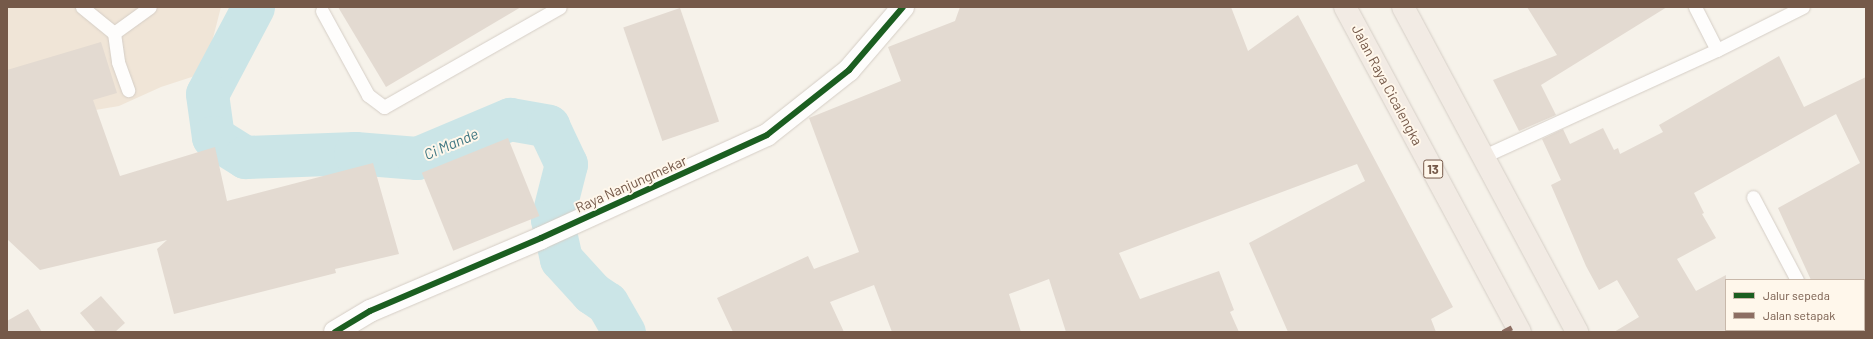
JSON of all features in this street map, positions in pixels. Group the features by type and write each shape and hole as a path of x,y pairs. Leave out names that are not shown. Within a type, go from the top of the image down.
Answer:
{"highway":[{"name":"Jalan Raya Cicalengka","path":"1345,7 1520,332"},
{"path":"1403,7 1577,332"}],"street":[{"name":"Raya Nanjungmekar","path":"335,332 370,311 541,238 767,135 849,70 903,7"}],"lane":[{"path":"82,7 114,33 118,62 128,90"},
{"path":"114,33 150,7"},
{"path":"322,11 368,95 384,107 560,7"},
{"path":"1695,7 1717,50"},
{"path":"1484,156 1717,50 1803,7"},
{"path":"1753,197 1796,279"}],"shaded area":[{"path":"7,7 221,7 204,73 161,87 119,106 48,118 7,133"}],"building":[{"path":"338,7 521,7 386,87"},
{"path":"960,7 1231,7 1248,51 1298,15 1453,307 1431,319 1436,332 1288,332 1249,243 1365,181 1357,164 1119,253 1140,299 1219,271 1234,310 1230,312 1239,332 1066,332 1049,279 1009,294 1021,332 892,332 874,285 830,302 844,332 733,332 717,298 808,256 814,269 859,252 809,118 901,81 888,47 955,21"},
{"path":"1527,7 1667,7 1541,85 1556,115 1519,131 1493,80 1557,55"},
{"path":"680,8 719,121 662,141 623,28"},
{"path":"101,42 117,93 93,100 120,176 215,147 227,201 373,163 399,254 335,269 336,273 174,314 157,249 167,240 40,270 7,239 7,70"},
{"path":"1779,56 1804,107 1866,77 1866,280 1811,279 1778,208 1860,163 1836,114 1694,193 1704,213 1702,214 1716,238 1677,259 1696,291 1726,275 1726,332 1614,332 1639,317 1617,280 1599,290 1586,266 1551,185 1561,180 1542,139 1563,129 1570,144 1603,128 1614,150 1618,148 1620,154 1663,132 1659,125"},
{"path":"508,138 539,216 453,251 422,173"},
{"path":"101,296 125,323 115,332 96,332 80,313"},
{"path":"28,309 42,332 7,332 7,321"}],"waterway":[{"name":"Ci Mande","path":"253,7 207,94 213,137 245,157 355,153 417,158 510,119 548,126 566,164 552,219 561,259 592,293 607,303 624,332"}],"marked path":[{"path":"1503,332 1516,325"}],"cycle path":[{"path":"335,332 370,311 541,238 767,135 849,70 903,7"}]}
